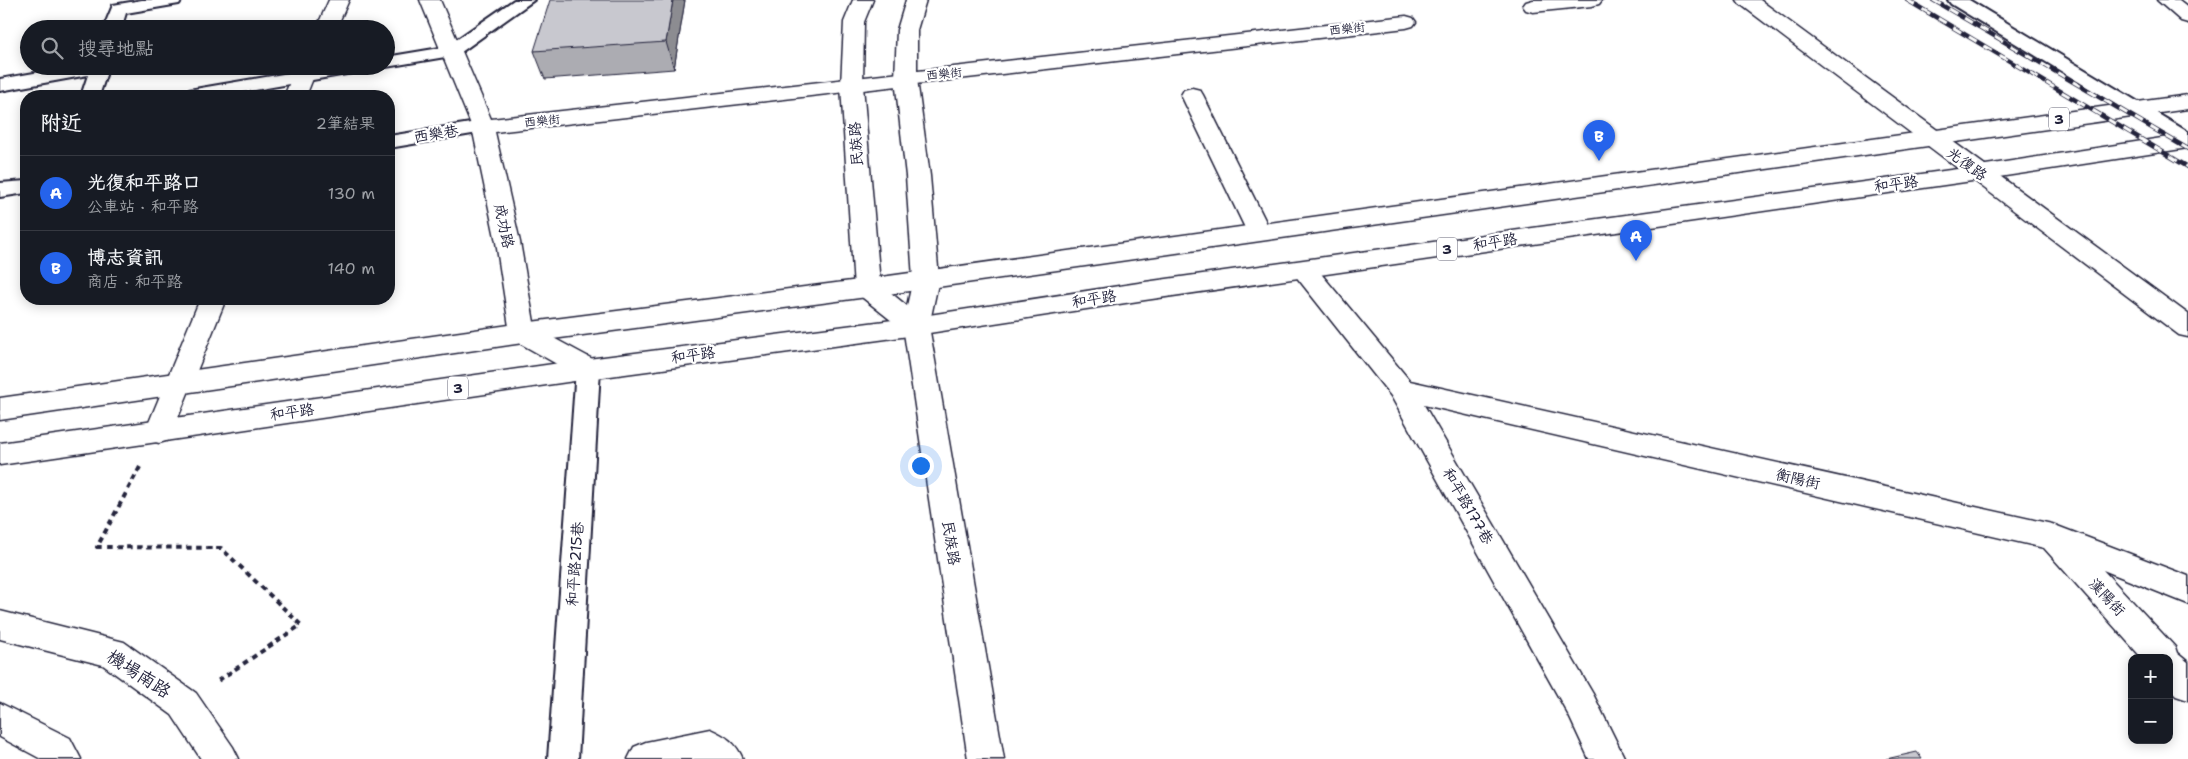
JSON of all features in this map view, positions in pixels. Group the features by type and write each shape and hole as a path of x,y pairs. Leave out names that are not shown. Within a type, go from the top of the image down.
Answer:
{"street":[{"path":"330,20 339,0"},
{"name":"成功路","path":"430,0 483,127 508,242 522,333"},
{"name":"民族路","path":"863,0 854,22 852,86 867,288"},
{"name":"民族路","path":"916,0 907,30 906,79 918,176 926,279 916,326 986,759"},
{"path":"1533,6 1592,0"},
{"name":"光復路","path":"1747,0 2188,328"},
{"path":"2167,0 2188,17"},
{"name":"西樂街","path":"483,127 1406,22"},
{"path":"1192,95 1259,232"},
{"name":"3","path":"0,408 179,384 522,333 867,288 2188,102"},
{"name":"和平路","path":"0,454 588,369 916,326 1145,291 1979,173 2188,141"},
{"name":"和平路177巷","path":"1304,270 1401,389 1581,705 1607,759"},
{"path":"867,288 916,326"},
{"path":"159,432 211,305"},
{"path":"522,333 588,369"},
{"name":"衡陽街","path":"1401,389 2052,537 2188,590"},
{"name":"漢陽街","path":"2052,537 2159,654"},
{"name":"機場南路","path":"0,624 112,652 184,704 221,759"},
{"path":"2173,669 2188,686"},
{"path":"0,719 58,750 63,759"},
{"path":"646,759 710,746 725,759"}],"lane":[{"path":"115,20 119,9 172,0"},
{"path":"395,60 451,51 525,0"},
{"path":"1957,0 2188,141"},
{"path":"0,85 56,75"},
{"path":"92,90 97,75"},
{"path":"231,90 324,75"},
{"name":"西樂巷","path":"395,141 483,127"},
{"path":"0,190 20,188"},
{"name":"和平路215巷","path":"563,759 588,369"}],"path":[{"path":"159,432 97,547 221,548 301,625 184,704"}],"building":[{"path":"550,0 673,0 666,42 534,51"},
{"path":"1917,752 1922,759 1886,759"}],"railway":[{"path":"1907,0 2188,167"},
{"path":"1933,0 2188,149"}],"place":[{"name":"博志資訊","path":"1599,161"},
{"name":"光復和平路口","path":"1636,261"}]}
